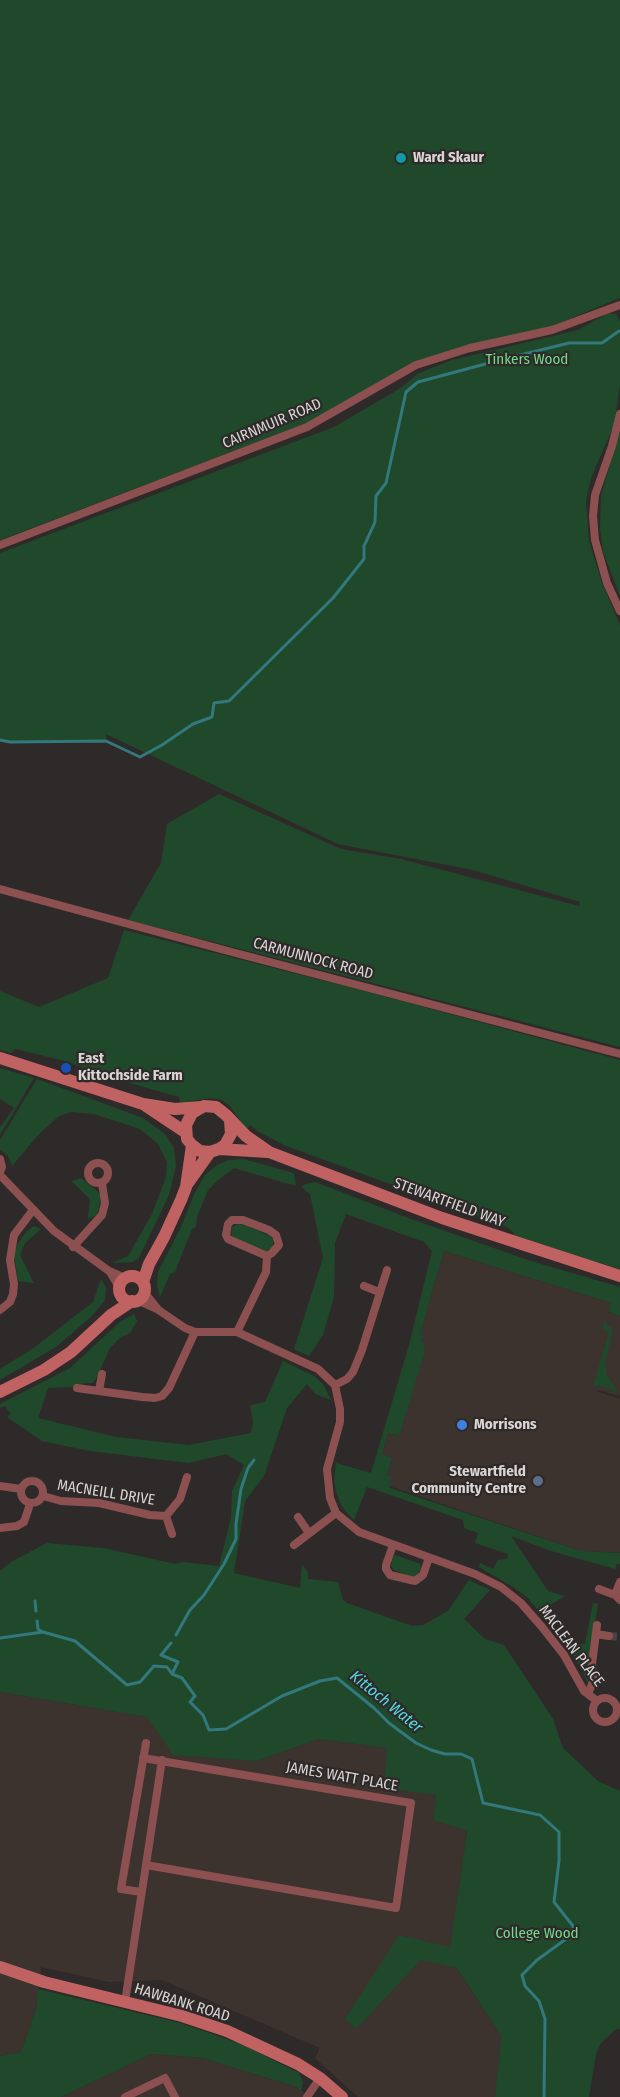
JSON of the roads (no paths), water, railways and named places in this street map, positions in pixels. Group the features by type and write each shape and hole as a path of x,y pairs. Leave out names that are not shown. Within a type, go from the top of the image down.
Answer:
{"street":[{"name":"CAIRNMUIR ROAD","path":"0,545 307,427 416,365 470,348 552,330 619,309"},
{"path":"620,414 596,495 593,516 595,540 607,582 620,611"},
{"name":"CARMUNNOCK ROAD","path":"0,889 620,1054"},
{"path":"0,1058 143,1104 175,1109 216,1107 230,1120 231,1134 229,1140 215,1151 186,1187 164,1237 149,1264 111,1315 71,1352 44,1370 0,1392"},
{"path":"143,1104 185,1132 192,1145 200,1150 215,1151"},
{"path":"185,1132 192,1113 204,1107"},
{"name":"STEWARTFIELD WAY","path":"230,1120 246,1137 269,1152 442,1218 620,1276"},
{"path":"186,1187 192,1145"},
{"name":"STEWARTFIELD WAY","path":"215,1151 269,1152"},
{"path":"0,1159 2,1167 0,1174 33,1210 73,1247 185,1328 195,1332 237,1332 318,1369 334,1385 340,1409 340,1422 327,1469 327,1484 336,1513 294,1545"},
{"path":"73,1247 102,1215 105,1203 102,1183"},
{"path":"0,1310 10,1302 13,1294 14,1284 10,1260 14,1235 33,1210"},
{"path":"232,1220 243,1220 276,1234 279,1245 267,1256 228,1239 226,1235 228,1224 232,1220"},
{"path":"237,1332 266,1272 267,1256"},
{"path":"334,1385 347,1379 353,1372 387,1270"},
{"path":"364,1286 379,1292"},
{"path":"77,1388 142,1397 162,1396 169,1388 195,1332"},
{"path":"99,1391 102,1374"},
{"name":"MACNEILL DRIVE","path":"43,1496 61,1501 99,1503 150,1515 166,1516 180,1500 187,1477"},
{"path":"33,1480 42,1486 43,1496 38,1502 30,1503 22,1498 21,1490 23,1485 33,1480"},
{"path":"0,1486 21,1490"},
{"path":"0,1528 17,1526 24,1522 30,1503"},
{"name":"MACLEAN PLACE","path":"336,1513 359,1532 486,1579 501,1587 521,1603 564,1655 584,1691 597,1701"},
{"name":"MACNEILL DRIVE","path":"166,1516 172,1534"},
{"path":"297,1517 309,1533"},
{"path":"393,1545 386,1565 390,1575 416,1581 423,1575 429,1558"},
{"path":"599,1588 617,1598 620,1582"},
{"path":"588,1695 594,1679 592,1664 597,1629 609,1636"},
{"path":"141,1892 121,1889 146,1743"},
{"name":"JAMES WATT PLACE","path":"142,1758 411,1803 396,1908 146,1865"},
{"path":"125,2002 162,1760"},
{"name":"HAWBANK ROAD","path":"0,1967 44,1982 182,2016 227,2031 298,2064 320,2078 342,2097"},
{"path":"125,2097 165,2078 176,2097"},
{"path":"308,2097 320,2078"}],"waterway":[{"path":"0,740 10,742 106,741 140,757 193,724 212,717 214,703 229,701 333,598 364,559 364,546 375,522 376,496 386,483 406,392 418,382 504,359 569,343 602,343 619,331"},
{"path":"176,1635 190,1610 204,1595 224,1564 236,1539 241,1489 248,1468 254,1460"},
{"path":"35,1601 36,1611"},
{"path":"37,1621 38,1629 42,1632"},
{"name":"Kittoch Water","path":"0,1638 43,1632 75,1641 127,1685 140,1682 154,1666 167,1667 172,1674 182,1678 195,1696 190,1702 203,1715 209,1730 226,1729 282,1696 320,1681 337,1678 416,1743 431,1750 445,1754 461,1754 472,1759 483,1803 540,1815 559,1832 559,1861 554,1902 573,1926 573,1934 537,1960 522,1975 525,1986 539,2001 545,2019 544,2097"},
{"path":"171,1643 161,1655 178,1662 172,1674"}],"tunnel":[{"path":"609,1636 620,1637"}],"place":[{"name":"Ward Skaur","path":"401,158"},
{"name":"East Kittochside Farm","path":"66,1068"},
{"name":"Morrisons","path":"462,1425"},
{"name":"Stewartfield Community Centre","path":"538,1481"}],"park label":[{"name":"Tinkers Wood","path":"527,360"},
{"name":"College Wood","path":"537,1934"}]}
